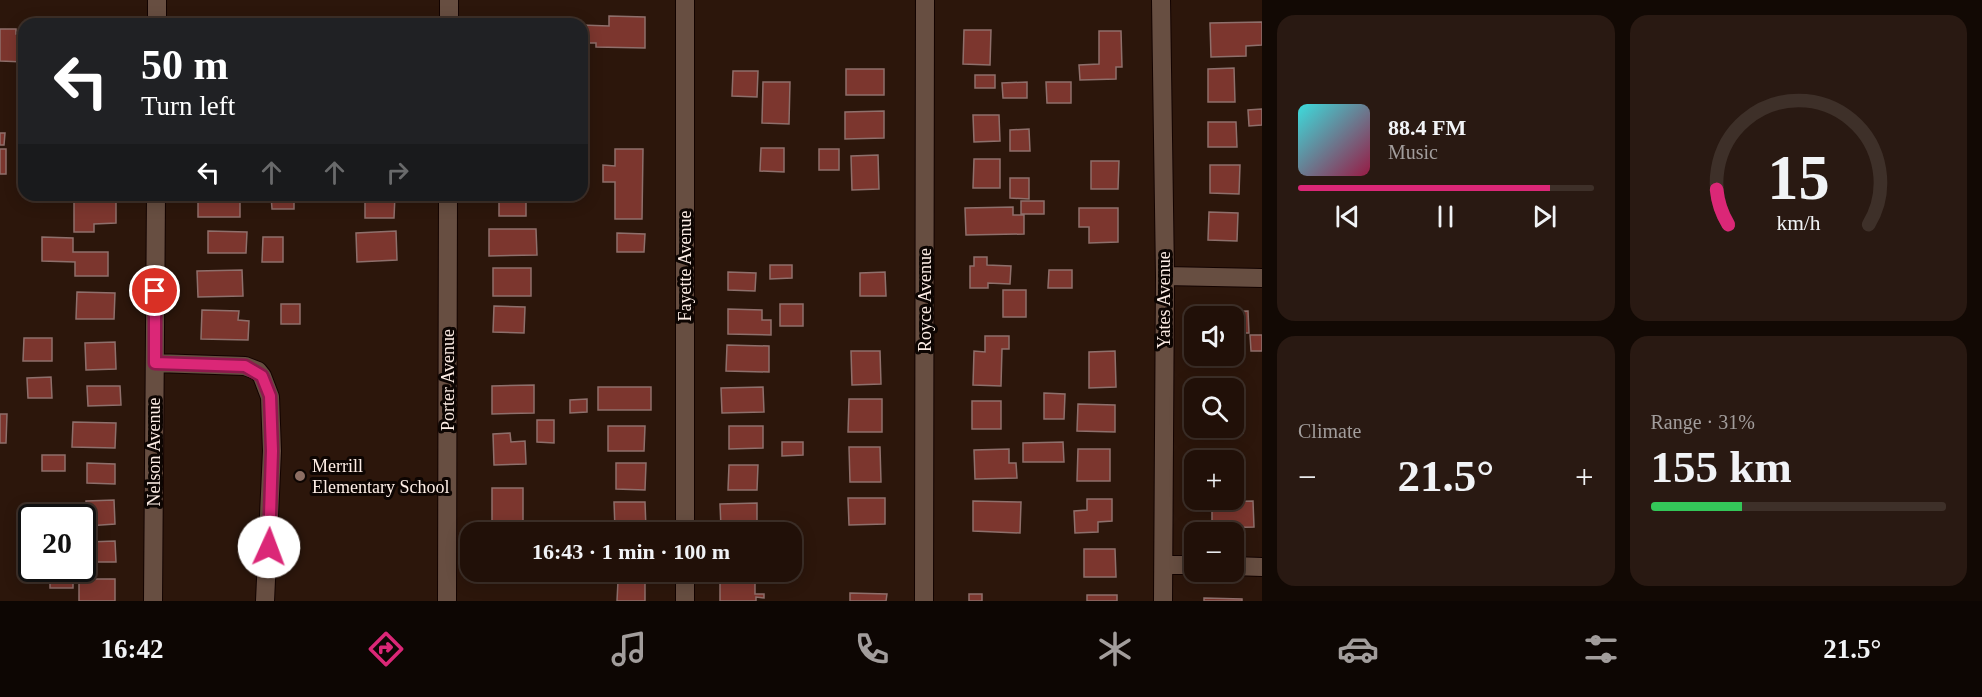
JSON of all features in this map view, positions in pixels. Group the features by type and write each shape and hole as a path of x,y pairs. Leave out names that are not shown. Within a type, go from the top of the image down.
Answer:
{"street":[{"path":"157,0 157,18"},
{"path":"449,0 449,18"},
{"name":"Fayette Avenue","path":"685,0 685,522"},
{"name":"Royce Avenue","path":"924,601 925,0"},
{"name":"Yates Avenue","path":"1161,0 1165,276 1163,601"},
{"name":"Nelson Avenue","path":"153,601 156,201"},
{"name":"Porter Avenue","path":"447,601 448,201"},
{"path":"1165,276 1262,278"},
{"path":"155,363 245,366 262,376 270,396 272,451 265,601"},
{"path":"1164,565 1184,565"},
{"path":"1244,566 1262,567"},
{"path":"685,582 685,601"}],"building":[{"path":"609,16 645,17 645,48 596,47 596,43 588,43 588,25 609,26"},
{"path":"1262,22 1262,45 1246,46 1246,56 1211,57 1210,23"},
{"path":"0,29 16,29 18,62 0,61"},
{"path":"964,30 991,30 990,65 963,64"},
{"path":"1099,31 1121,31 1122,67 1116,67 1116,79 1080,80 1079,65 1099,64"},
{"path":"1234,68 1235,102 1208,102 1208,69"},
{"path":"846,69 884,69 884,95 846,95"},
{"path":"733,71 758,71 757,97 732,96"},
{"path":"975,75 995,75 995,88 975,88"},
{"path":"763,82 790,82 789,124 762,123"},
{"path":"1027,82 1027,98 1003,98 1002,83"},
{"path":"1046,82 1071,82 1071,103 1047,103"},
{"path":"1262,109 1262,125 1249,126 1248,110"},
{"path":"884,111 884,138 845,139 845,112"},
{"path":"973,115 999,115 1000,141 974,142"},
{"path":"1208,122 1236,122 1237,147 1208,147"},
{"path":"1029,129 1030,151 1010,151 1010,130"},
{"path":"0,133 5,133 4,145 0,145"},
{"path":"761,148 784,148 784,172 760,171"},
{"path":"0,149 6,149 6,174 0,174"},
{"path":"615,149 643,149 642,219 615,219 615,182 603,182 603,165 615,166"},
{"path":"819,149 839,149 839,170 819,170"},
{"path":"878,155 879,189 852,190 851,156"},
{"path":"974,159 1000,159 1000,188 973,188"},
{"path":"1091,161 1119,161 1118,189 1091,189"},
{"path":"1210,165 1240,165 1239,194 1210,193"},
{"path":"1010,178 1029,178 1029,199 1010,198"},
{"path":"116,201 116,223 94,224 94,232 74,232 74,202"},
{"path":"198,201 240,201 240,217 198,217"},
{"path":"271,201 294,201 294,209 272,209"},
{"path":"365,201 395,201 394,218 365,218"},
{"path":"499,201 526,201 526,216 499,216"},
{"path":"1021,201 1044,201 1044,214 1021,214"},
{"path":"1013,207 1013,215 1024,215 1024,234 966,235 965,208"},
{"path":"1079,208 1118,208 1118,242 1089,243 1089,227 1079,227"},
{"path":"1209,212 1238,213 1237,241 1208,240"},
{"path":"489,229 536,229 537,255 489,256"},
{"path":"208,231 247,232 246,253 208,253"},
{"path":"396,231 397,260 357,262 356,233"},
{"path":"617,233 645,234 644,252 617,252"},
{"path":"42,237 73,238 73,252 108,252 108,276 75,276 75,262 42,261"},
{"path":"263,237 283,237 283,262 262,262"},
{"path":"974,257 987,257 987,265 1011,266 1010,284 988,283 988,288 970,288 970,266 974,266"},
{"path":"770,265 792,265 792,278 770,279"},
{"path":"493,268 531,268 531,296 493,296"},
{"path":"242,270 243,296 198,297 197,271"},
{"path":"1049,270 1072,270 1072,288 1048,288"},
{"path":"728,272 756,273 755,291 728,290"},
{"path":"885,272 886,296 860,296 860,273"},
{"path":"1003,290 1026,290 1026,317 1003,317"},
{"path":"77,292 115,293 114,319 76,319"},
{"path":"281,304 300,304 300,324 281,324"},
{"path":"780,304 803,304 803,326 780,326"},
{"path":"494,306 525,307 524,333 493,332"},
{"path":"728,309 762,310 762,320 771,320 771,335 728,334"},
{"path":"202,310 239,311 238,320 249,321 248,340 201,339"},
{"path":"1244,311 1248,311 1249,333 1244,333"},
{"path":"1250,335 1262,335 1262,351 1251,351"},
{"path":"985,336 1009,336 1009,349 1002,349 1001,386 973,385 974,351 985,352"},
{"path":"24,338 52,338 52,361 23,361"},
{"path":"115,342 116,369 86,370 85,343"},
{"path":"727,345 769,346 769,372 726,371"},
{"path":"851,351 880,351 881,384 852,385"},
{"path":"1115,351 1116,387 1089,388 1089,352"},
{"path":"51,377 52,398 28,398 27,378"},
{"path":"534,385 534,413 492,414 492,386"},
{"path":"87,386 120,386 121,405 88,406"},
{"path":"598,387 651,387 651,410 598,410"},
{"path":"763,387 764,412 722,413 721,388"},
{"path":"1044,393 1065,394 1064,419 1044,419"},
{"path":"587,399 587,412 570,413 570,400"},
{"path":"849,399 882,399 882,432 848,432"},
{"path":"972,401 1001,401 1001,429 972,429"},
{"path":"1078,404 1115,405 1115,432 1077,431"},
{"path":"0,414 7,414 6,443 0,443"},
{"path":"537,420 554,420 554,443 537,442"},
{"path":"73,422 116,423 115,448 72,447"},
{"path":"608,426 645,426 644,451 608,451"},
{"path":"729,426 763,426 763,448 729,449"},
{"path":"510,433 511,442 525,441 526,464 494,465 493,434"},
{"path":"782,442 803,442 803,455 782,456"},
{"path":"1063,442 1064,462 1023,462 1023,443"},
{"path":"849,447 880,447 881,482 850,482"},
{"path":"1009,449 1009,463 1016,463 1017,478 975,479 974,450"},
{"path":"1078,449 1110,449 1110,481 1077,481"},
{"path":"42,455 65,455 65,471 42,471"},
{"path":"87,463 115,464 115,484 87,483"},
{"path":"616,463 646,463 645,490 616,489"},
{"path":"729,465 758,465 757,490 728,490"},
{"path":"492,488 523,488 523,522 492,522"},
{"path":"848,498 885,498 885,524 849,525"},
{"path":"1087,499 1112,499 1112,521 1098,522 1098,532 1075,533 1074,511 1087,510"},
{"path":"114,500 115,524 96,525 96,504 86,504 86,501"},
{"path":"973,501 1021,502 1020,533 973,531"},
{"path":"1244,501 1253,501 1254,527 1244,527 1244,522 1212,522 1212,510 1244,510"},
{"path":"614,502 645,502 646,522 615,522"},
{"path":"757,503 757,522 721,522 720,504"},
{"path":"115,541 116,562 96,562 96,542"},
{"path":"1084,549 1115,549 1116,577 1084,577"},
{"path":"115,579 115,601 79,601 79,582"},
{"path":"50,582 73,582 73,588 50,588"},
{"path":"618,582 645,582 645,601 617,601"},
{"path":"720,582 755,582 755,594 764,594 764,598 756,597 756,601 720,601"},
{"path":"850,593 887,594 886,601 850,601"},
{"path":"969,594 982,594 982,601 969,601"},
{"path":"1087,595 1117,595 1117,601 1087,601"},
{"path":"1204,598 1242,599 1242,601 1204,601"}],"place":[{"name":"Merrill Elementary School","path":"300,476"}],"route":[{"path":"155,291 155,363 245,366 262,376 270,396 272,451 269,547"}]}
